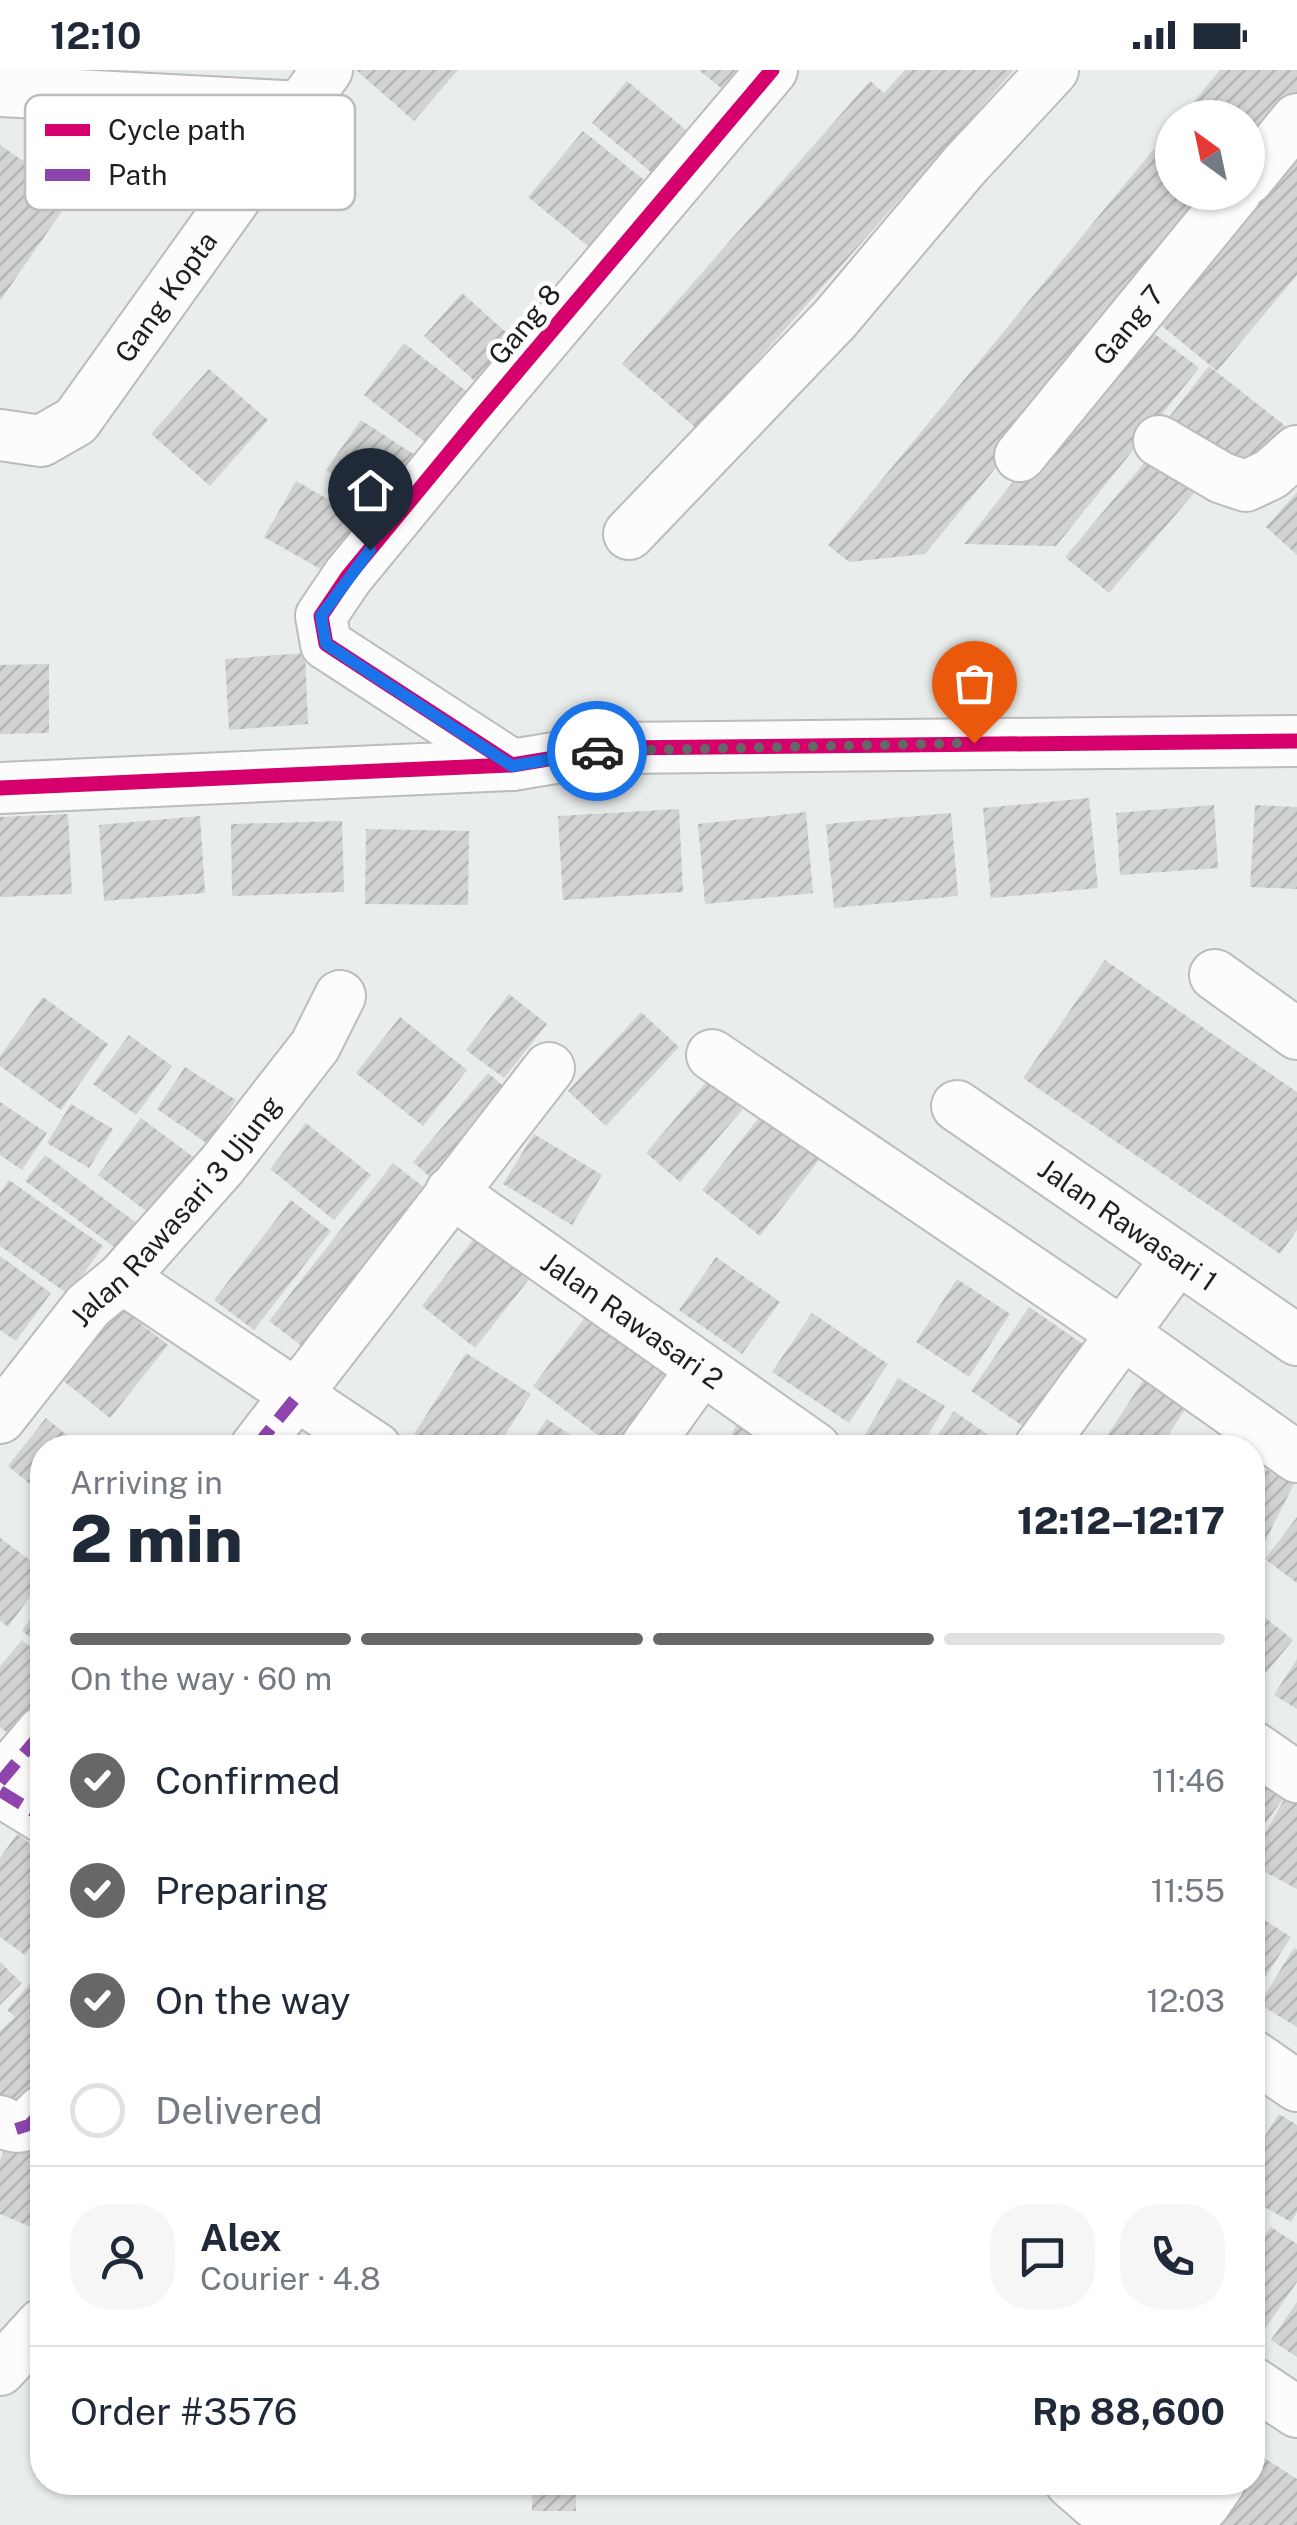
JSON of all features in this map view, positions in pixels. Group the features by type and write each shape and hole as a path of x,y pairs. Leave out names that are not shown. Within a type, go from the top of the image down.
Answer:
{"street":[{"name":"Gang 8","path":"512,766 326,644 321,616 348,576 467,431 772,70"},
{"path":"629,534 834,320 1040,74"},
{"name":"Gang Kopta","path":"0,91 315,88"},
{"path":"1265,157 1297,118"},
{"name":"Gang Kopta","path":"0,435 41,440 76,421 227,210"},
{"name":"Gang 7","path":"1020,456 1221,210"},
{"path":"1159,441 1222,478 1246,486 1271,474 1297,451"},
{"path":"0,788 512,766 615,748 1297,740"},
{"path":"1216,975 1297,1034"},
{"name":"Jalan Rawasari 3 Ujung","path":"0,1418 16,1366 122,1278 235,1150 315,1046 340,996"},
{"path":"712,1054 1297,1457"},
{"path":"266,1435 549,1068"},
{"name":"Jalan Rawasari 1","path":"957,1106 1297,1340"},
{"name":"Jalan Rawasari 2","path":"451,1192 797,1435"},
{"path":"1048,1435 1177,1259"},
{"path":"122,1278 357,1435"},
{"path":"655,1435 701,1370"},
{"path":"0,1782 30,1746"},
{"path":"1265,1755 1297,1777"},
{"path":"0,1791 30,1810"},
{"path":"1265,2064 1297,2086"},
{"path":"0,2121 16,2129 30,2122"},
{"path":"0,2370 30,2337"},
{"path":"1086,2495 1123,2512 1179,2518 1204,2505 1211,2495"}],"building":[{"path":"356,70 458,70 414,121"},
{"path":"699,70 736,70 721,88"},
{"path":"905,70 1014,70 697,429 622,364 870,81 884,93"},
{"path":"1220,70 1297,70 1297,102 1265,141 1265,100 1195,100"},
{"path":"627,81 687,131 652,173 592,123"},
{"path":"583,131 644,180 589,247 528,197"},
{"path":"0,145 25,162 25,210 63,210 0,301"},
{"path":"1155,148 1155,210 1207,210 925,554 849,562 828,545"},
{"path":"1297,150 1297,275 1217,371 1156,321 1248,210 1265,210 1265,189"},
{"path":"462,293 517,342 478,384 424,336"},
{"path":"1139,322 1199,368 1056,546 964,544"},
{"path":"404,343 474,397 433,448 364,395"},
{"path":"1209,366 1289,429 1248,480 1169,417"},
{"path":"209,369 268,420 210,486 151,434"},
{"path":"361,420 418,457 383,508 326,470"},
{"path":"1155,450 1200,486 1109,593 1065,557"},
{"path":"296,481 361,518 329,574 264,537"},
{"path":"1297,492 1297,555 1266,527"},
{"path":"305,653 308,724 229,730 225,659"},
{"path":"49,664 49,733 0,734 0,665"},
{"path":"1089,798 1098,888 991,898 983,808"},
{"path":"1214,805 1218,868 1120,875 1116,813"},
{"path":"1255,805 1297,807 1297,889 1250,887"},
{"path":"679,809 683,892 563,900 558,816"},
{"path":"806,812 813,893 705,904 698,824"},
{"path":"951,813 958,896 834,908 826,824"},
{"path":"68,814 72,894 0,897 0,817"},
{"path":"200,816 205,893 104,901 99,825"},
{"path":"342,821 344,892 232,896 231,824"},
{"path":"366,829 469,831 468,905 365,904"},
{"path":"1105,960 1297,1092 1297,1230 1280,1254 1023,1078"},
{"path":"509,994 547,1024 504,1078 466,1050"},
{"path":"43,997 108,1044 61,1110 0,1066 0,1056"},
{"path":"641,1012 679,1047 606,1126 568,1091"},
{"path":"400,1017 467,1070 423,1126 356,1073"},
{"path":"129,1035 172,1066 136,1115 93,1084"},
{"path":"185,1067 236,1100 208,1144 157,1109"},
{"path":"488,1073 520,1100 445,1190 413,1162"},
{"path":"708,1080 743,1109 680,1182 646,1153"},
{"path":"0,1102 47,1133 22,1170 0,1155"},
{"path":"71,1104 113,1129 89,1168 47,1143"},
{"path":"764,1111 822,1156 760,1236 702,1190"},
{"path":"141,1118 208,1168 165,1225 98,1175"},
{"path":"306,1123 371,1175 334,1220 270,1169"},
{"path":"534,1134 602,1175 572,1225 503,1184"},
{"path":"45,1155 153,1235 133,1261 25,1181"},
{"path":"393,1163 436,1197 312,1354 269,1321"},
{"path":"9,1180 103,1246 69,1295 0,1246 0,1193"},
{"path":"291,1200 331,1231 254,1330 214,1300"},
{"path":"482,1228 537,1269 475,1348 422,1306"},
{"path":"0,1256 51,1293 16,1341 0,1330"},
{"path":"716,1257 780,1302 742,1354 679,1310"},
{"path":"957,1279 1010,1314 969,1377 916,1342"},
{"path":"114,1303 168,1345 110,1418 56,1375"},
{"path":"1029,1307 1097,1354 1040,1435 971,1391"},
{"path":"589,1312 676,1376 632,1435 598,1435 533,1386"},
{"path":"812,1313 888,1364 849,1423 772,1372"},
{"path":"466,1353 531,1394 505,1435 414,1434"},
{"path":"1150,1370 1193,1397 1168,1435 1108,1435"},
{"path":"898,1378 945,1406 928,1435 865,1435"},
{"path":"954,1411 988,1435 938,1435"},
{"path":"46,1418 67,1435 33,1435"},
{"path":"547,1419 570,1435 536,1435"},
{"path":"738,1422 764,1435 732,1435"},
{"path":"30,1438 30,1484 8,1466"},
{"path":"1265,1469 1294,1484 1265,1541"},
{"path":"1297,1517 1297,1583 1265,1559"},
{"path":"0,1538 30,1560 30,1597 8,1627 0,1621"},
{"path":"1265,1617 1293,1640 1265,1674"},
{"path":"30,1619 30,1637 22,1631"},
{"path":"22,1640 30,1647 30,1737 23,1746 0,1727 0,1666"},
{"path":"1297,1659 1297,1709 1274,1695"},
{"path":"1265,1783 1285,1796 1265,1824"},
{"path":"1291,1787 1297,1790 1297,1889 1265,1872 1265,1834"},
{"path":"17,1834 30,1843 30,1947 25,1955 0,1937 0,1858"},
{"path":"1265,1920 1291,1937 1265,1978"},
{"path":"1294,1948 1297,1949 1297,2027 1265,2008 1265,1994"},
{"path":"0,1962 22,1983 0,2005"},
{"path":"30,1983 30,2095 0,2114 0,2031 15,2017 7,2010"},
{"path":"1279,2114 1297,2125 1297,2212 1291,2222 1265,2207 1265,2136"},
{"path":"7,2143 30,2152 30,2227 0,2214 0,2160"},
{"path":"1271,2227 1297,2244 1297,2282 1265,2329 1265,2236"},
{"path":"1297,2302 1297,2357 1271,2340"},
{"path":"1265,2458 1297,2479 1297,2525 1214,2525 1234,2495 1265,2495"},
{"path":"532,2495 576,2495 576,2511 532,2511"}],"marked path":[{"path":"266,1435 298,1395"},
{"path":"0,1782 30,1746"},
{"path":"0,1791 30,1810"},
{"path":"16,2129 30,2124"}],"cycle path":[{"path":"512,765 326,644 321,616 348,576 479,417 772,70"},
{"path":"0,788 512,765 615,748 1297,741"}],"way so far":[{"path":"597,751 974,743"}],"route":[{"path":"370,550 321,616 326,644 512,766 597,751"}]}
